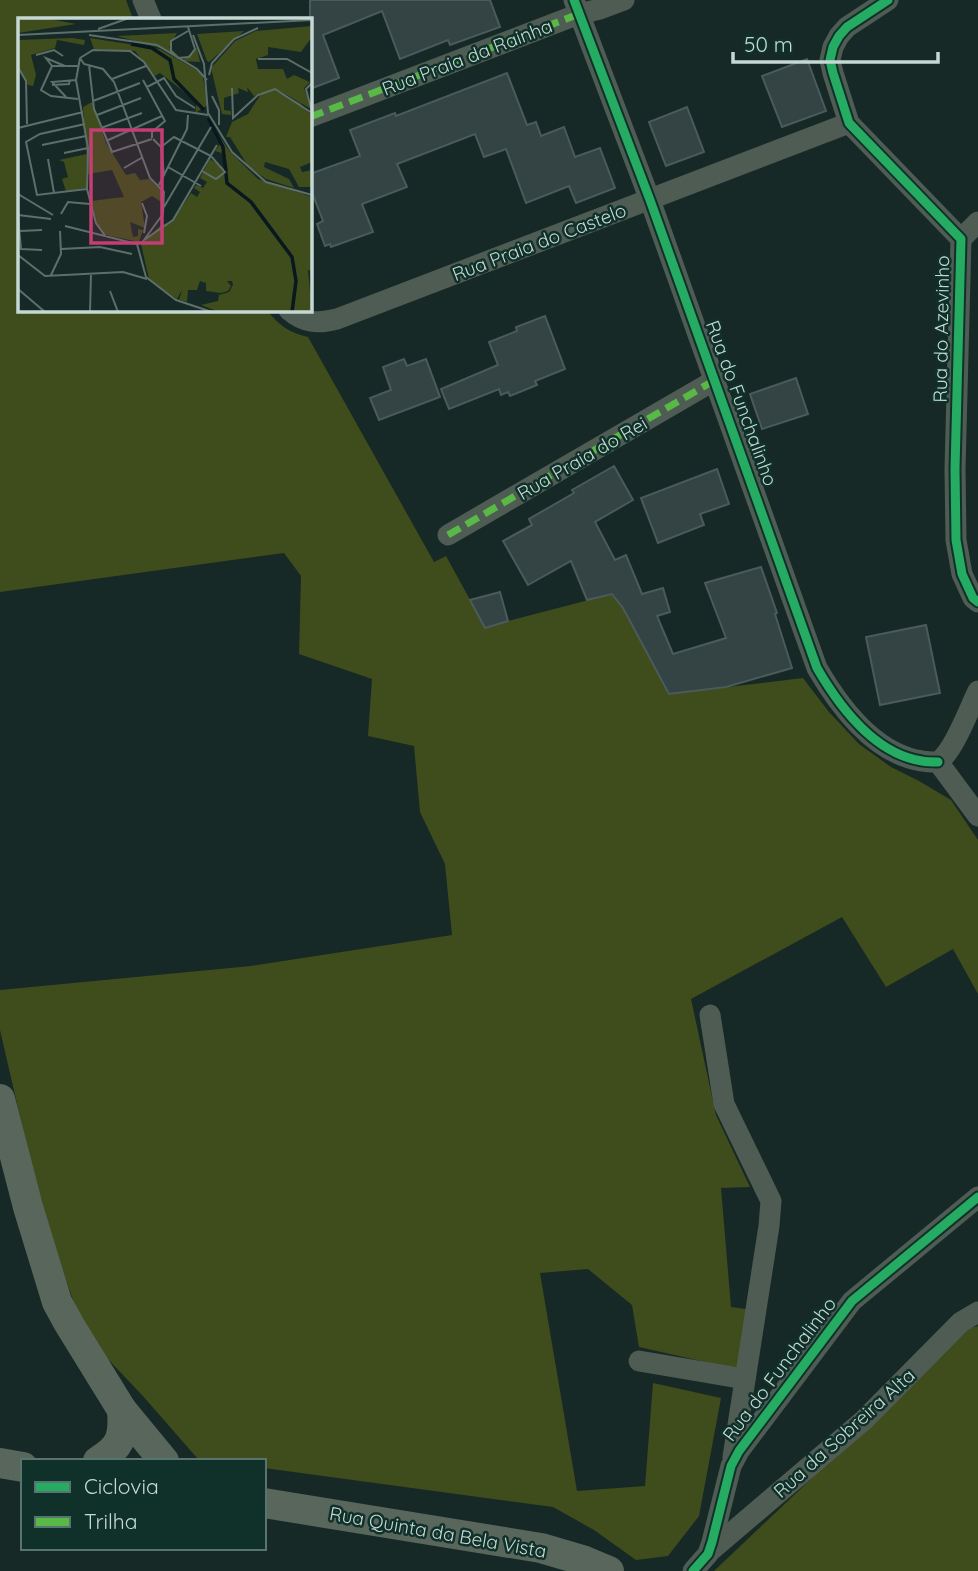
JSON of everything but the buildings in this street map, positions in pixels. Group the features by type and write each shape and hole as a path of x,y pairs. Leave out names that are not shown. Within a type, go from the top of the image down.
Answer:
{"street":[{"path":"143,0 151,18"},
{"name":"Rua Praia da Rainha","path":"312,116 577,7 600,9 624,0"},
{"name":"Rua do Azevinho","path":"888,0 847,27 833,47 830,60 849,123 961,239 955,469 956,540 962,574 973,598 978,602"},
{"name":"Rua do Funchalinho","path":"577,7 650,200 812,655 823,678 855,719 881,744 908,757 938,762"},
{"name":"Rua Praia do Castelo","path":"297,315 316,323 337,319 849,123"},
{"path":"961,239 978,222"},
{"name":"Rua Praia do Rei","path":"448,536 715,380"},
{"path":"978,691 951,746 944,758 938,762 978,816"},
{"path":"710,1015 724,1104 771,1201 731,1466"},
{"path":"0,1099 24,1196 57,1303 122,1410 158,1458"},
{"name":"Rua do Funchalinho","path":"694,1571 708,1554 731,1466 739,1451 852,1301 978,1197"},
{"name":"Rua da Sobreira Alta","path":"708,1554 864,1420 961,1322 978,1312"},
{"path":"639,1361 745,1379"},
{"path":"108,1458 121,1437 122,1410"},
{"path":"0,1463 21,1467"},
{"name":"Rua Quinta da Bela Vista","path":"266,1503 541,1548 609,1571"}],"green space":[{"path":"0,0 126,0 133,18 18,18 18,312 269,312 285,328 308,337 434,562 446,556 485,627 612,594 623,608 669,694 803,678 829,712 859,744 891,767 951,800 978,840 978,994 953,949 886,987 842,917 691,999 716,1115 750,1187 721,1188 731,1307 746,1309 741,1370 639,1347 632,1305 588,1269 540,1273 577,1491 645,1486 653,1383 721,1398 699,1516 668,1556 636,1560 594,1530 553,1507 266,1468 266,1459 198,1459 87,1337 45,1225 0,1030 0,990 251,966 452,935 445,864 420,812 414,746 368,736 372,679 299,654 301,576 284,553 0,592"},
{"path":"978,1326 978,1571 714,1571 970,1328"}],"marked path":[{"path":"312,116 579,14"},
{"path":"448,535 715,380"}],"cycle path":[{"path":"574,0 650,200 817,668 847,712 874,739 905,757 938,762"},
{"path":"888,0 847,27 833,47 830,60 849,123 961,239 955,469 956,540 962,574 973,598 978,602"},
{"path":"693,1571 708,1554 731,1466 739,1451 852,1301 978,1197"}]}
